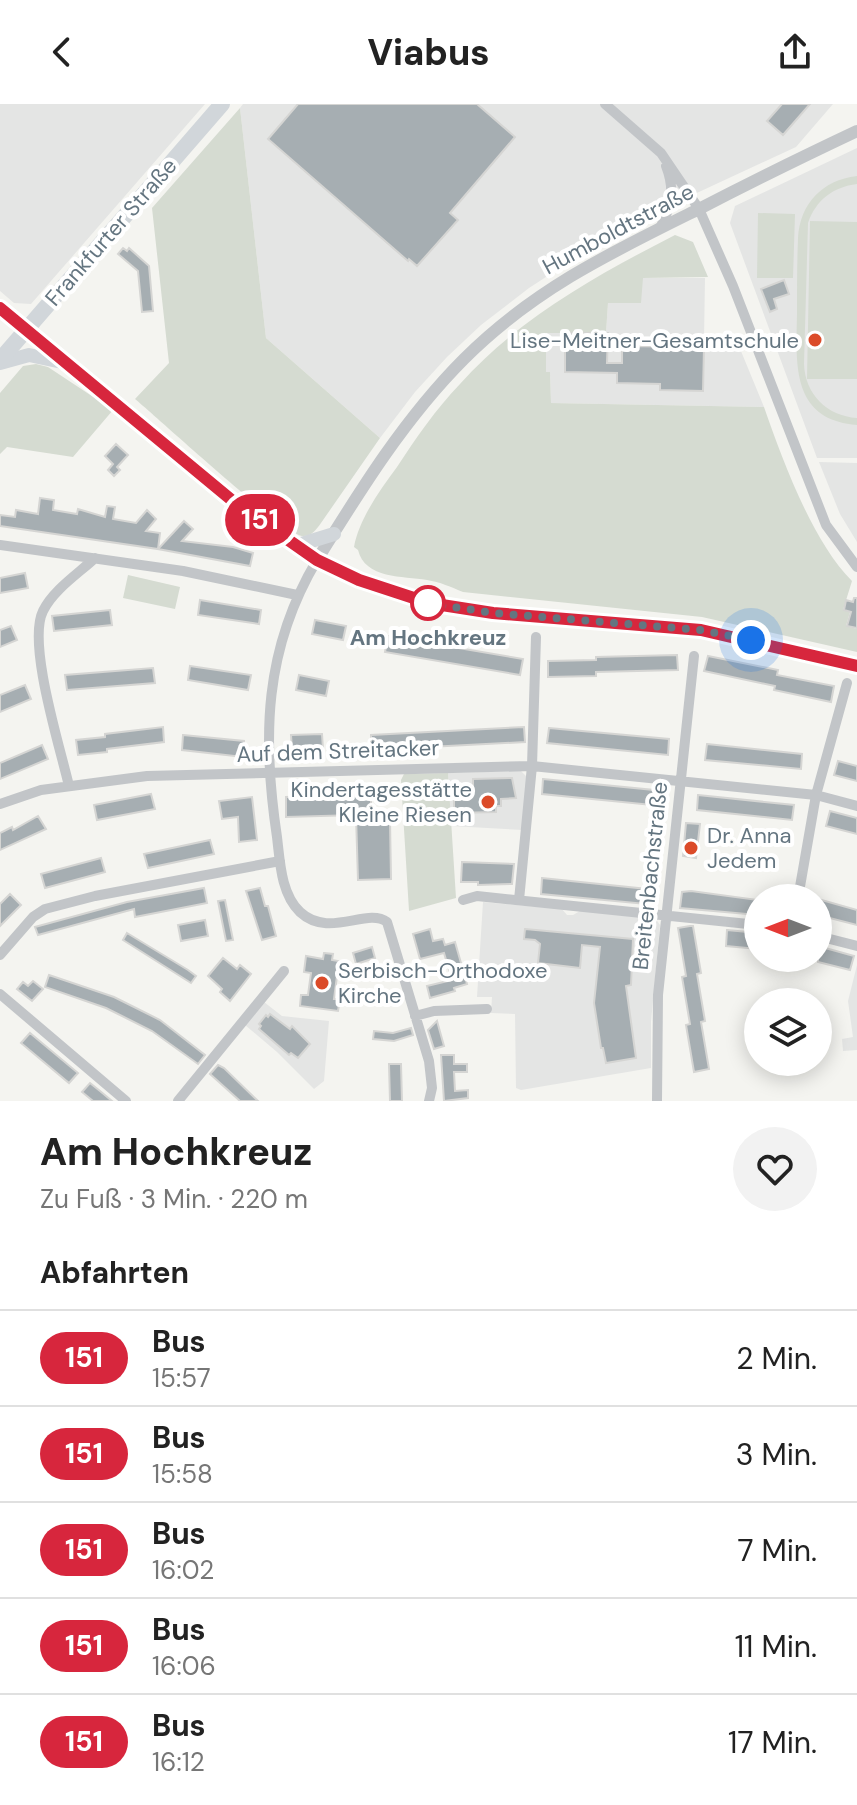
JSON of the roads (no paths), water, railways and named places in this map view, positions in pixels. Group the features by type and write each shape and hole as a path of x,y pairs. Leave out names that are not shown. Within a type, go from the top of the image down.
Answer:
{"main road":[{"name":"Frankfurter Straße","path":"0,361 222,104"},
{"path":"0,307 234,502 317,560 359,580 429,603 493,613 701,630 857,666"},
{"path":"0,361 29,355 66,363"},
{"path":"295,546 334,534"}],"street":[{"path":"605,104 661,153 699,209 735,291 819,510 826,525 857,567"},
{"name":"Humboldtstraße","path":"317,560 398,437 464,359 502,324 545,291 591,262 857,131"},
{"path":"660,228 669,211 672,182 661,153"},
{"path":"0,545 183,571 297,595"},
{"path":"69,786 39,653 38,627 43,611 52,599 95,558"},
{"path":"317,560 297,595 283,632 273,673 269,706 270,773 280,861 289,896 297,909 318,922 336,924 378,917 387,922 429,1061 432,1088 429,1101"},
{"path":"519,900 532,766 536,637"},
{"name":"Breitenbachstraße","path":"657,1101 658,995 694,656"},
{"path":"800,884 816,795 847,683"},
{"name":"Auf dem Streitacker","path":"0,804 41,790 147,776 532,766 816,795 857,806"},
{"path":"0,955 33,917 55,905 280,861"},
{"path":"463,900 477,896 744,923"},
{"path":"832,940 857,946"},
{"path":"178,1101 284,971"},
{"path":"0,994 126,1101"},
{"path":"415,1016 434,1011 487,1009"}],"place":[{"name":"Lise-Meitner-Gesamtschule","path":"815,340"},
{"name":"Am Hochkreuz","path":"428,603"},
{"name":"Kindertagesstätte Kleine Riesen","path":"488,802"},
{"name":"Dr. Anna Jedem","path":"691,848"},
{"name":"Serbisch-Orthodoxe Kirche","path":"322,983"}]}
